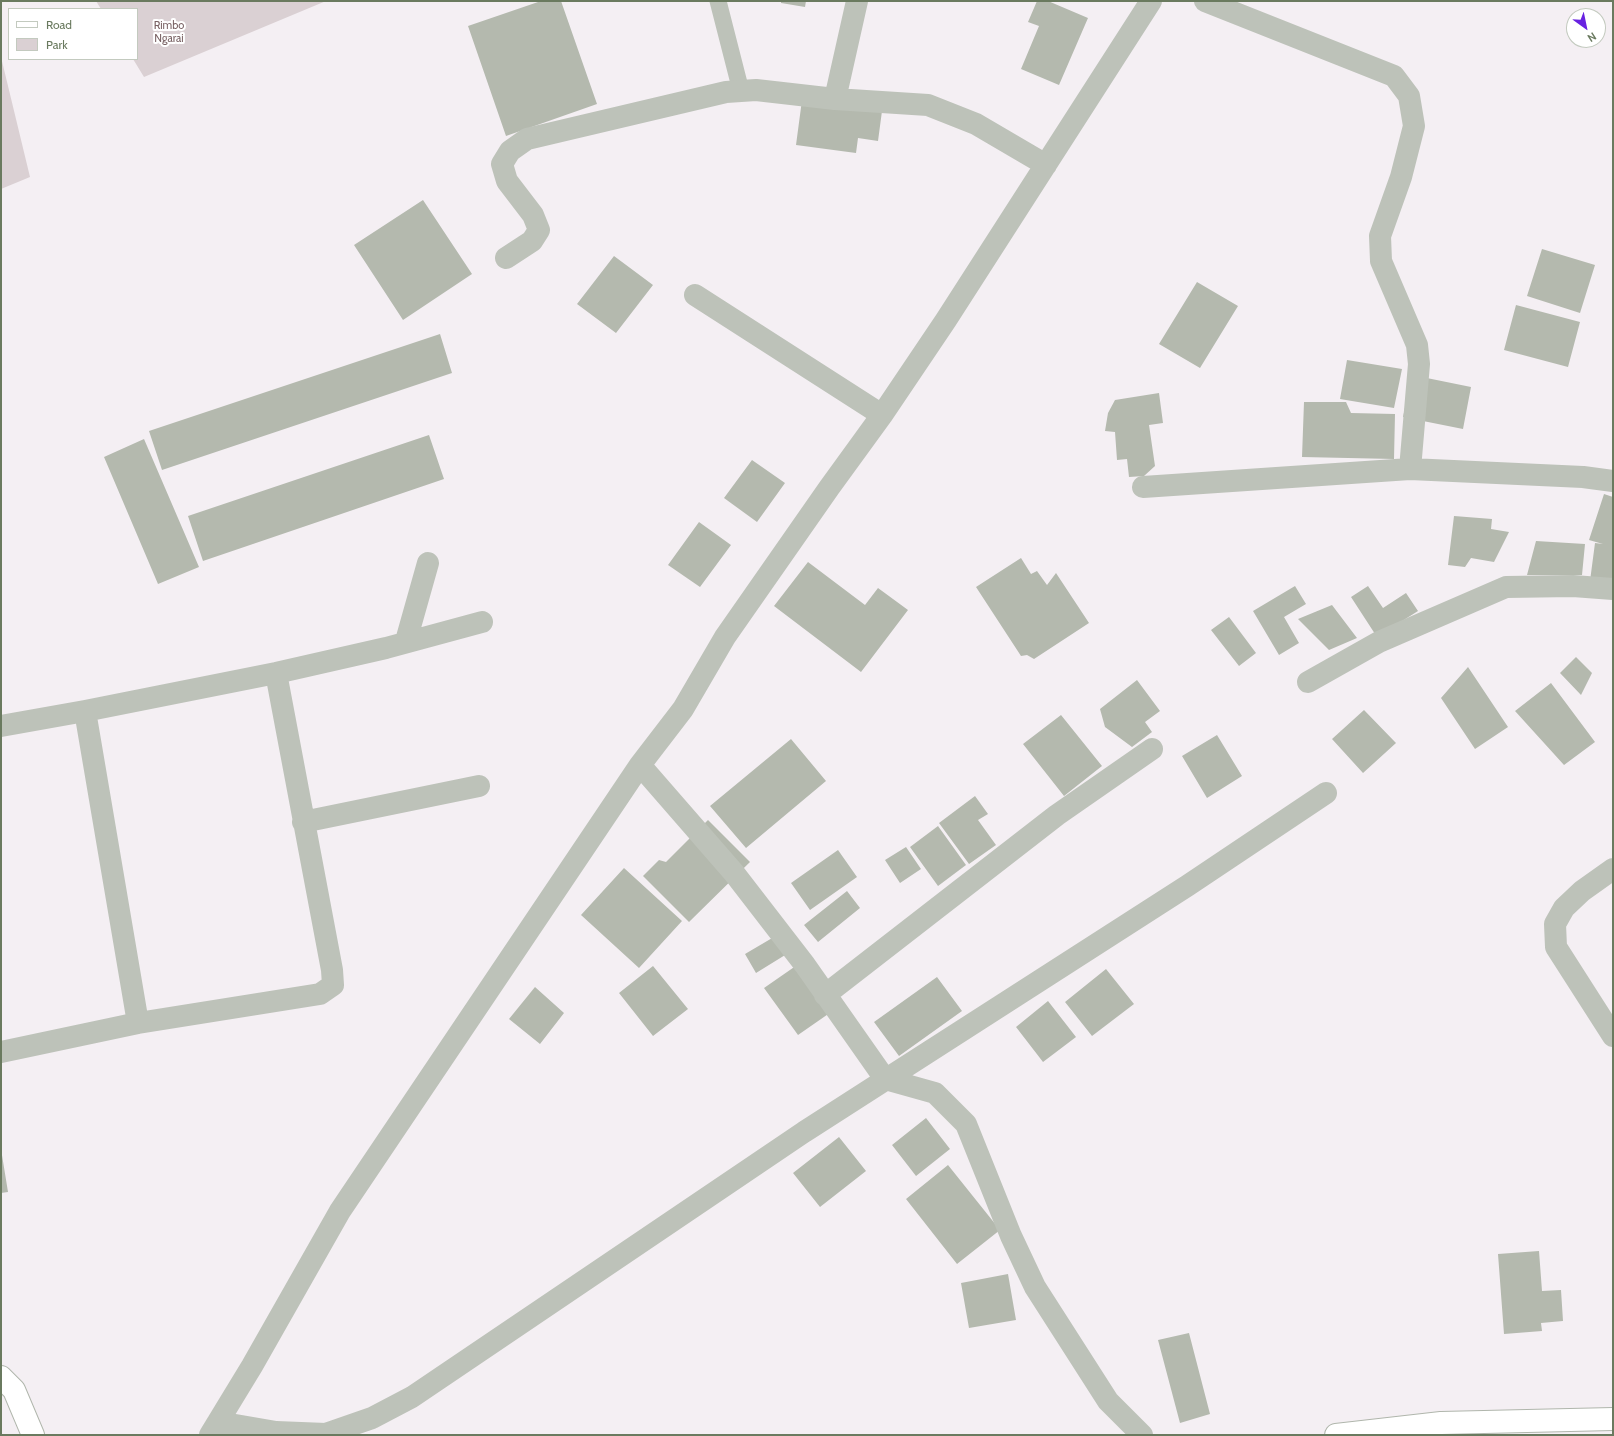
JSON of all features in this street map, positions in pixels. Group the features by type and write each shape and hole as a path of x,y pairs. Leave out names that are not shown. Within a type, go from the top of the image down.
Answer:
{"street":[{"path":"836,99 857,1"},
{"path":"1151,1 1046,165 882,415 725,637 683,709 640,765 340,1211 214,1428 326,1434 372,1418 412,1397 885,1079 1187,886 1326,794"},
{"path":"1205,1 1394,76 1409,96 1414,126 1401,177 1380,236 1380,242 1381,262 1417,345 1419,364 1410,469"},
{"path":"506,258 532,241 539,230 533,215 507,181 502,164 510,150 527,139 726,92 756,90 836,99 928,105 976,124 1046,165"},
{"path":"695,295 882,415"},
{"path":"1143,487 1410,469 1584,477 1613,481"},
{"path":"406,642 428,563"},
{"path":"1308,682 1379,642 1506,587 1573,586 1613,589"},
{"path":"1,726 85,712 276,672 386,648 482,622"},
{"path":"1,1052 138,1023 320,994 333,985 332,970 276,672"},
{"path":"85,712 138,1023"},
{"path":"824,995 1057,815 1152,749"},
{"path":"640,765 734,873 805,965 824,995 885,1079 935,1093 966,1124 1011,1236 1035,1287 1108,1400 1142,1435"},
{"path":"303,822 479,786"},
{"path":"1613,869 1582,891 1564,908 1555,924 1556,947 1613,1036"},
{"path":"1,1376 14,1390 33,1435"},
{"path":"1336,1435 1441,1423 1613,1418"}],"lane":[{"path":"718,1 741,91"}],"green space":[{"name":"Rimbo Ngarai","path":"96,1 326,1 144,77 134,60 138,60 138,8 100,8"},
{"path":"1,57 30,177 1,189"}],"building":[{"path":"541,1 561,1 597,104 506,136 468,26"},
{"path":"781,1 806,1 805,7 781,3"},
{"path":"1037,1 1048,1 1088,18 1059,85 1021,69 1039,26 1028,22"},
{"path":"802,100 882,111 878,141 858,138 856,153 796,145"},
{"path":"423,200 472,274 403,320 354,245"},
{"path":"1542,249 1595,265 1580,313 1527,296"},
{"path":"614,256 653,285 616,333 577,304"},
{"path":"1197,282 1238,306 1200,368 1159,344"},
{"path":"1516,305 1580,322 1568,367 1504,350"},
{"path":"440,334 452,373 162,470 149,431"},
{"path":"1347,360 1402,369 1394,408 1340,399"},
{"path":"1412,375 1471,387 1463,429 1403,417"},
{"path":"1159,393 1163,423 1149,425 1155,466 1144,476 1129,477 1127,459 1117,460 1115,432 1105,431 1108,413 1115,400"},
{"path":"1304,402 1346,402 1351,413 1395,414 1394,459 1302,457"},
{"path":"429,435 444,479 203,561 188,516"},
{"path":"144,439 199,567 158,584 104,457"},
{"path":"752,460 785,483 757,522 724,498"},
{"path":"1604,494 1613,497 1612,584 1590,581 1595,543 1603,544 1589,540"},
{"path":"1454,516 1492,519 1491,529 1509,532 1494,562 1471,558 1465,567 1448,565"},
{"path":"699,522 731,545 700,587 668,565"},
{"path":"1536,541 1585,544 1582,575 1527,575"},
{"path":"1021,558 1031,574 1037,571 1047,585 1056,573 1089,623 1034,659 1027,655 1021,656 976,587"},
{"path":"808,562 865,605 878,588 908,610 861,672 774,606"},
{"path":"1295,586 1306,604 1284,617 1299,643 1279,655 1253,611"},
{"path":"1368,586 1383,608 1406,593 1418,611 1377,637 1351,597"},
{"path":"1332,605 1357,638 1329,650 1298,619"},
{"path":"1229,617 1256,653 1239,666 1211,630"},
{"path":"1576,657 1592,673 1581,695 1560,673"},
{"path":"1468,667 1508,727 1475,749 1441,698"},
{"path":"1137,680 1160,711 1145,722 1152,732 1132,747 1105,727 1100,709"},
{"path":"1551,683 1595,742 1564,765 1515,711"},
{"path":"1364,710 1396,743 1363,773 1332,739"},
{"path":"1061,715 1102,766 1064,796 1023,744"},
{"path":"1217,735 1242,776 1207,798 1182,756"},
{"path":"791,739 826,781 746,848 710,806"},
{"path":"975,796 988,814 978,820 996,845 969,864 939,823"},
{"path":"708,820 750,862 689,922 643,876 659,860 666,862"},
{"path":"938,826 966,865 938,886 910,847"},
{"path":"906,847 921,869 900,883 885,860"},
{"path":"838,850 857,877 810,910 791,883"},
{"path":"624,868 682,921 639,968 581,915"},
{"path":"847,891 860,908 818,942 804,925"},
{"path":"779,934 790,952 756,973 745,954"},
{"path":"800,963 834,1010 798,1035 764,988"},
{"path":"653,966 688,1009 653,1036 619,993"},
{"path":"1106,969 1134,1004 1092,1036 1065,1002"},
{"path":"937,977 962,1011 899,1056 874,1022"},
{"path":"535,987 564,1013 540,1044 509,1019"},
{"path":"1048,1001 1076,1037 1043,1062 1016,1027"},
{"path":"926,1118 950,1149 916,1176 892,1145"},
{"path":"839,1137 866,1171 820,1207 793,1173"},
{"path":"1,1149 8,1192 1,1193"},
{"path":"948,1165 1000,1230 957,1264 906,1199"},
{"path":"1539,1251 1542,1291 1561,1290 1563,1321 1541,1323 1542,1331 1504,1334 1498,1254"},
{"path":"1008,1274 1016,1320 969,1328 961,1283"},
{"path":"1189,1333 1210,1414 1180,1423 1158,1340"}]}
